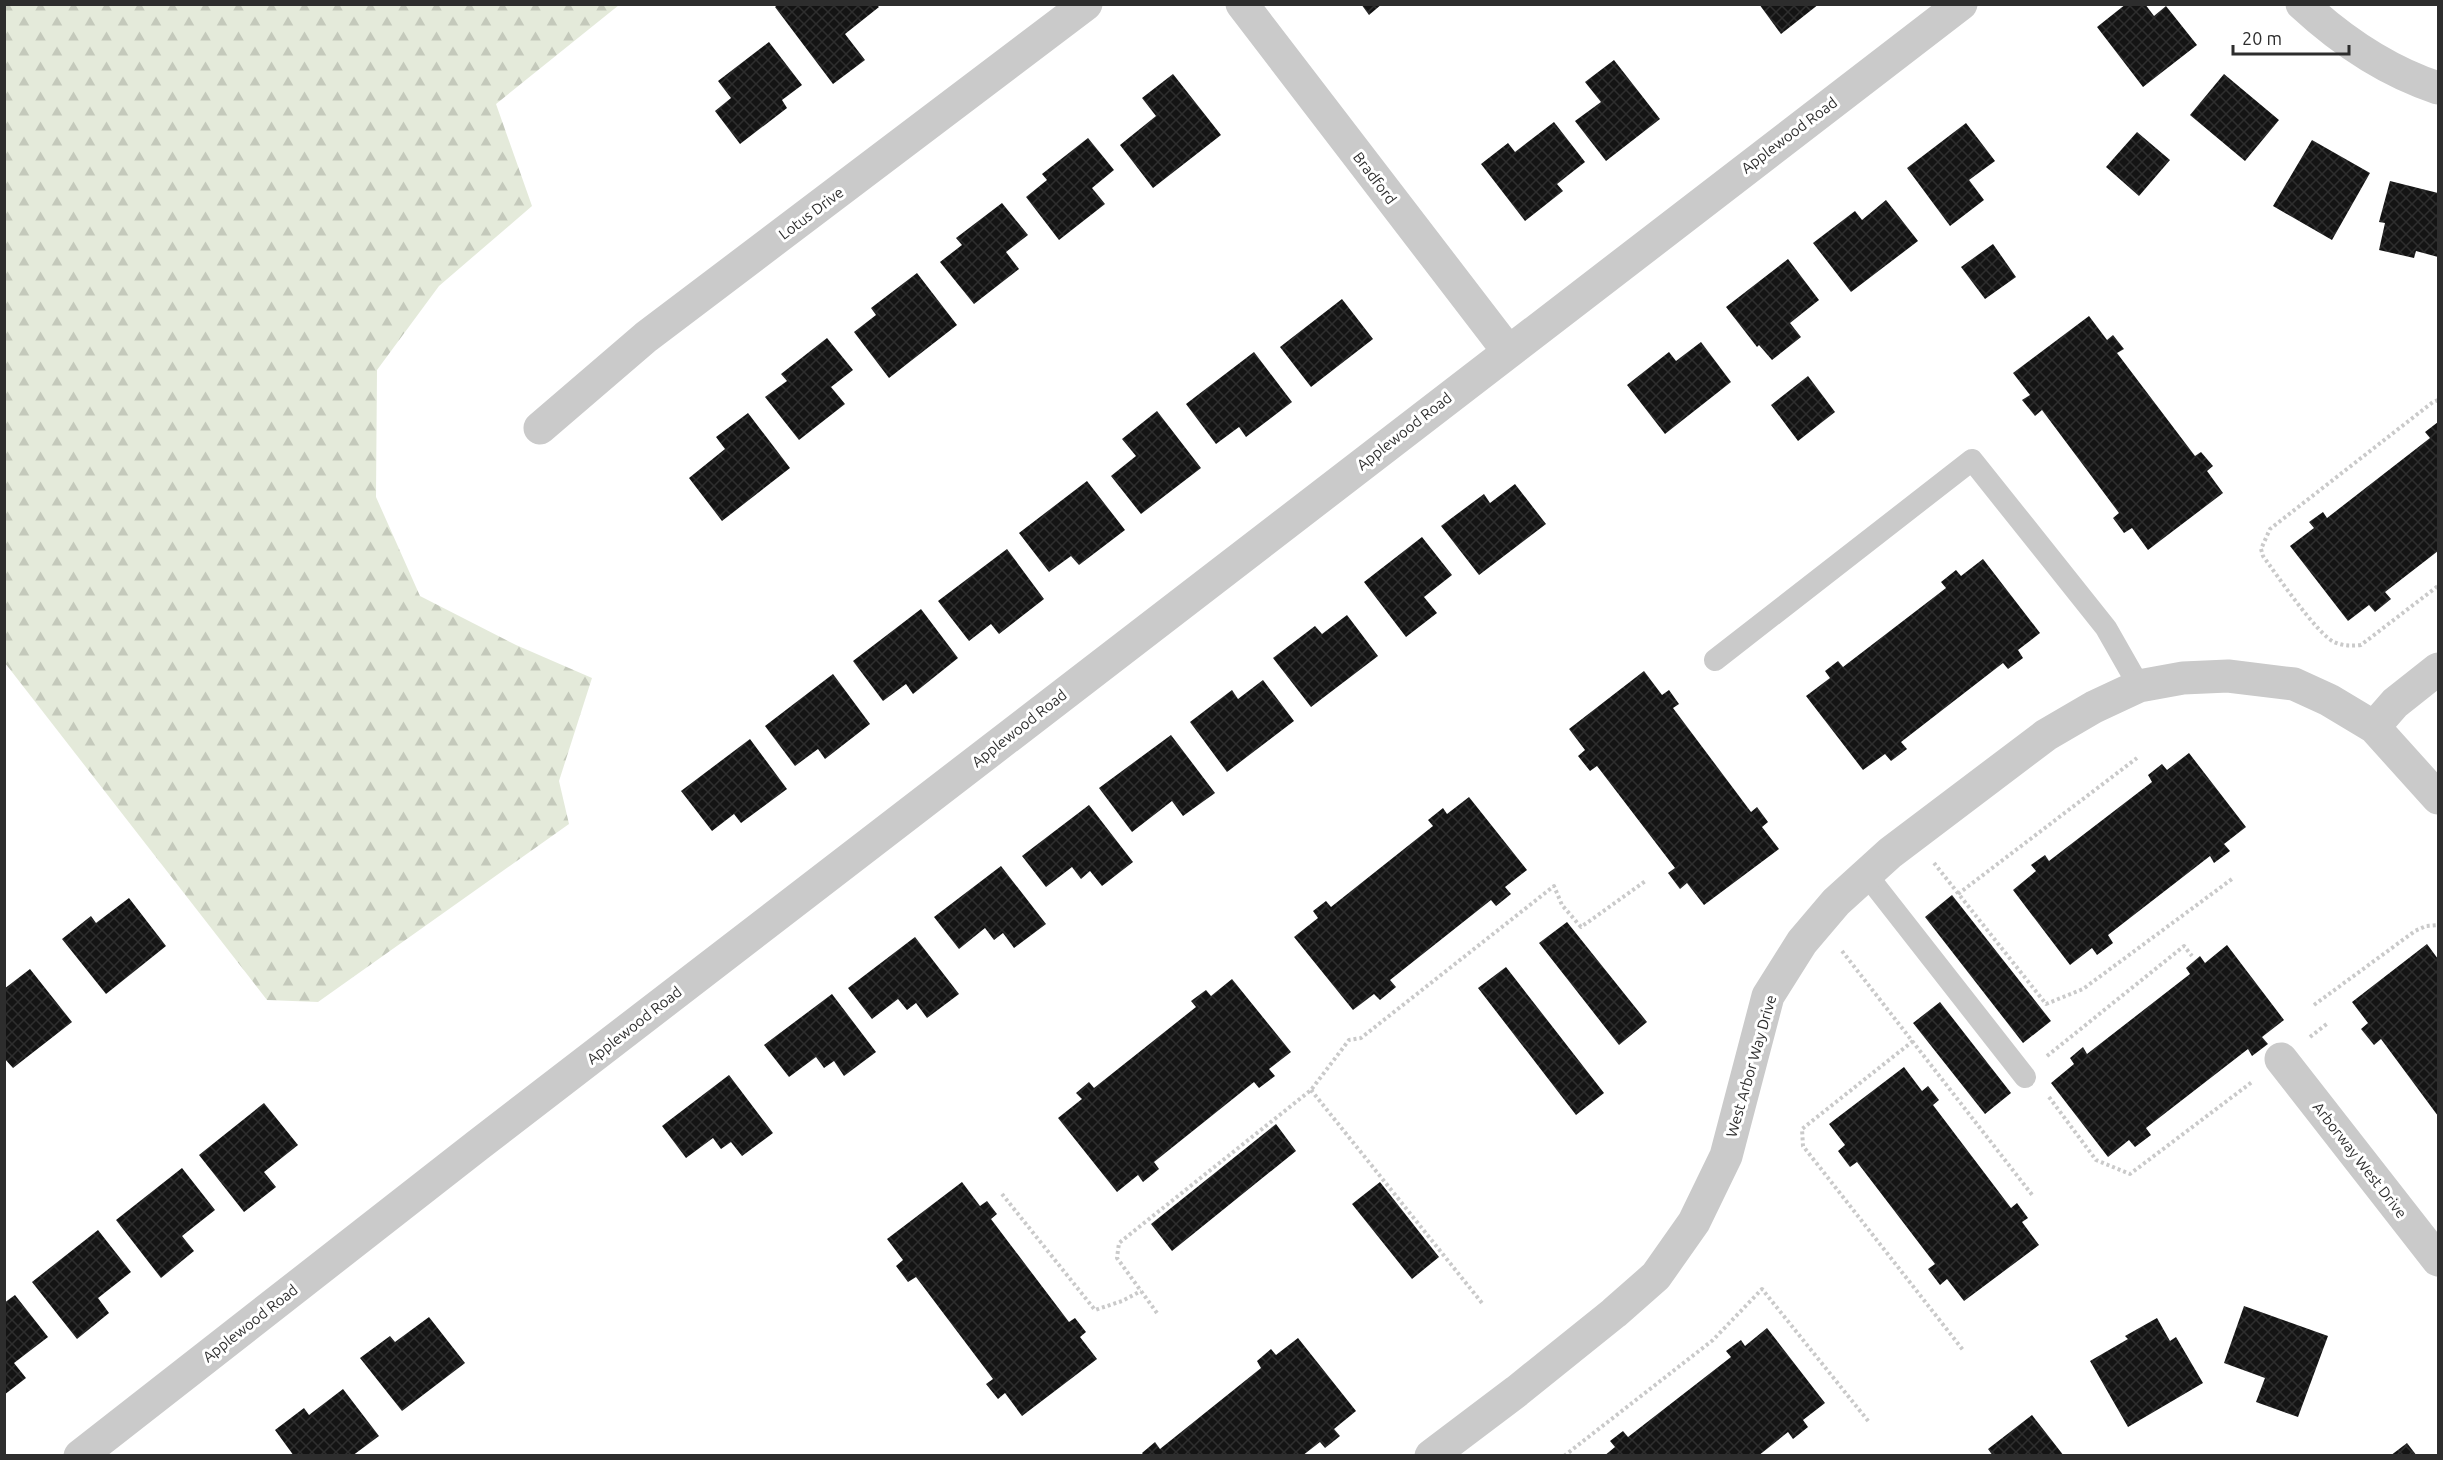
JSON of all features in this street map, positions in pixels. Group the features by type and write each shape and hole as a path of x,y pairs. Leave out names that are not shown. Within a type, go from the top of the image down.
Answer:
{"street":[{"name":"Lotus Drive","path":"540,428 646,337 1086,4"},
{"name":"Bradford","path":"1242,4 1508,351"},
{"name":"Applewood Road","path":"80,1455 488,1137 1961,4"},
{"path":"2302,4 2333,32 2379,62 2419,82 2439,88"},
{"path":"2374,727 2395,703 2439,669"},
{"name":"West Arbor Way Drive","path":"1431,1455 1517,1391 1656,1276 1694,1222 1726,1156 1768,996 1802,942 1836,902 1866,874 2046,735 2094,707 2139,686 2182,678 2228,676 2294,684 2329,700 2374,727 2439,798"},
{"name":"Arborway West Drive","path":"2281,1059 2439,1260"}],"lane":[{"path":"1715,660 1972,460 2106,628 2139,686"},
{"path":"1866,874 2025,1077"}],"path":[{"path":"2439,400 2433,402 2270,530 2261,549 2263,556 2314,623 2332,641 2349,647 2361,645 2439,586"},
{"path":"1958,894 2137,758"},
{"path":"1934,863 2046,1004 2083,989 2232,879"},
{"path":"1157,1313 1117,1258 1119,1243 1311,1090 1349,1040 1361,1038 1554,886 1562,905 1581,927 1647,880"},
{"path":"2314,1005 2415,931 2426,926 2439,925"},
{"path":"2041,1061 2184,946 2192,956"},
{"path":"1841,950 2032,1196"},
{"path":"2048,1096 2096,1160 2130,1174 2328,1023"},
{"path":"1913,1041 1802,1129 1803,1146 1963,1350"},
{"path":"1311,1090 1482,1303"},
{"path":"1002,1194 1095,1310 1122,1301 1141,1291"},
{"path":"1564,1455 1713,1340 1762,1289 1869,1422"}],"green space":[{"path":"5,4 619,5 496,104 532,206 439,286 377,370 376,497 420,596 516,645 592,678 559,781 569,824 318,1002 267,1000 5,663"}],"building":[{"path":"778,4 876,4 879,7 845,34 865,60 833,84 775,7"},
{"path":"1361,4 1382,4 1369,15"},
{"path":"1759,4 1819,4 1781,34"},
{"path":"2126,4 2145,4 2154,16 2166,6 2197,45 2143,87 2097,27"},
{"path":"769,42 802,85 782,100 787,108 740,144 715,111 731,98 718,81"},
{"path":"1614,60 1660,119 1606,161 1575,121 1601,102 1585,82"},
{"path":"1173,74 1221,135 1153,188 1120,145 1156,116 1142,98"},
{"path":"2224,74 2279,120 2245,161 2190,115"},
{"path":"1554,122 1585,162 1557,184 1563,191 1525,221 1481,164 1508,143 1515,152"},
{"path":"1966,123 1995,161 1969,180 1984,200 1950,226 1907,168"},
{"path":"2137,132 2170,160 2139,196 2106,167"},
{"path":"1088,138 1114,170 1092,188 1105,204 1059,240 1026,197 1047,180 1042,174"},
{"path":"2312,140 2370,173 2332,240 2273,206"},
{"path":"2390,181 2438,193 2438,257 2416,251 2414,258 2379,250 2385,223 2379,222"},
{"path":"1886,200 1918,241 1851,292 1813,243 1855,211 1862,220"},
{"path":"1002,203 1028,235 1006,252 1019,269 974,304 940,262 962,245 956,238"},
{"path":"1993,244 2016,277 1985,299 1961,267"},
{"path":"1788,259 1819,300 1790,323 1801,337 1772,360 1759,345 1757,347 1726,307"},
{"path":"917,273 957,325 889,378 854,332 876,315 871,308"},
{"path":"1342,299 1373,339 1311,387 1280,347"},
{"path":"2089,316 2107,340 2113,335 2124,349 2117,353 2195,456 2201,452 2213,466 2207,471 2223,493 2148,550 2132,528 2124,533 2113,518 2119,513 2042,410 2035,416 2022,400 2030,395 2013,373"},
{"path":"827,338 853,370 831,387 845,404 799,440 765,397 787,381 781,374"},
{"path":"1701,342 1731,382 1665,434 1627,385 1669,352 1676,361"},
{"path":"1254,352 1292,402 1246,437 1239,427 1216,444 1186,404"},
{"path":"1808,376 1835,412 1798,441 1771,405"},
{"path":"1157,411 1201,468 1141,514 1111,476 1136,456 1122,439"},
{"path":"748,413 790,468 722,521 689,478 725,449 716,437"},
{"path":"2438,422 2438,551 2385,592 2391,599 2375,612 2369,605 2348,621 2290,546 2314,528 2309,522 2323,512 2327,518 2430,438 2425,432"},
{"path":"1087,481 1125,530 1079,565 1071,556 1049,572 1019,533"},
{"path":"1515,484 1546,524 1479,575 1441,526 1484,494 1490,503"},
{"path":"1422,537 1452,575 1424,597 1437,613 1406,637 1364,582"},
{"path":"1007,549 1044,599 999,634 991,624 969,641 938,601"},
{"path":"1983,559 2040,633 2018,650 2023,658 2008,669 2003,663 1901,742 1907,749 1891,761 1885,754 1863,770 1806,696 1830,678 1825,671 1838,661 1843,667 1946,588 1941,582 1956,570 1961,576"},
{"path":"921,609 958,658 913,694 906,684 883,701 853,661"},
{"path":"1347,615 1378,656 1311,707 1273,658 1315,626 1322,634"},
{"path":"1644,671 1662,695 1669,690 1679,704 1673,708 1751,812 1757,807 1768,822 1762,827 1779,849 1704,905 1687,883 1680,889 1668,873 1675,868 1597,766 1590,771 1578,756 1585,750 1569,729"},
{"path":"833,674 870,724 825,759 818,749 795,766 765,726"},
{"path":"1263,680 1294,721 1227,772 1190,722 1232,690 1238,699"},
{"path":"1171,735 1215,793 1183,816 1172,801 1132,832 1099,788"},
{"path":"750,739 787,789 741,823 734,814 712,831 681,791"},
{"path":"2189,753 2246,827 2224,844 2230,851 2214,863 2210,856 2108,935 2113,943 2097,955 2092,948 2070,965 2013,890 2036,871 2031,865 2045,855 2049,861 2152,782 2148,775 2162,764 2167,770"},
{"path":"1469,797 1527,870 1505,887 1511,894 1496,906 1491,900 1390,980 1396,987 1380,1000 1374,994 1353,1010 1294,937 1318,918 1313,911 1326,901 1331,907 1433,826 1428,820 1443,808 1447,814"},
{"path":"1089,805 1133,862 1102,886 1090,871 1081,879 1072,867 1046,887 1022,856"},
{"path":"1001,866 1046,924 1014,948 1003,933 994,940 985,928 959,949 934,917"},
{"path":"1952,895 2051,1021 2023,1043 1925,917"},
{"path":"129,898 166,946 106,994 62,939 91,916 96,923"},
{"path":"1567,922 1647,1022 1619,1045 1539,943"},
{"path":"915,937 959,994 927,1018 916,1003 907,1010 898,999 872,1019 848,988"},
{"path":"2427,944 2438,959 2438,1116 2381,1039 2374,1045 2361,1029 2368,1023 2352,1002"},
{"path":"2227,945 2284,1020 2262,1037 2268,1044 2252,1056 2248,1049 2146,1128 2151,1135 2135,1147 2129,1140 2108,1157 2051,1083 2074,1064 2070,1058 2083,1047 2087,1054 2190,974 2186,968 2200,956 2205,963"},
{"path":"1506,967 1604,1093 1576,1115 1478,988"},
{"path":"30,969 72,1022 13,1068 4,1058 4,989"},
{"path":"1232,979 1291,1052 1269,1069 1275,1076 1259,1088 1254,1082 1154,1162 1159,1169 1143,1182 1138,1175 1117,1192 1058,1118 1082,1099 1076,1093 1089,1082 1094,1088 1196,1007 1191,1001 1206,990 1211,996"},
{"path":"832,994 876,1052 844,1076 834,1061 824,1068 816,1057 789,1077 764,1045"},
{"path":"1940,1002 2011,1093 1985,1114 1913,1023"},
{"path":"1904,1067 1922,1091 1928,1086 1939,1100 1933,1105 2011,1208 2017,1203 2028,1218 2022,1222 2039,1245 1964,1301 1947,1279 1940,1285 1928,1269 1935,1264 1857,1162 1850,1167 1838,1151 1845,1145 1829,1124"},
{"path":"729,1075 773,1133 742,1156 731,1142 721,1149 713,1138 686,1158 662,1126"},
{"path":"264,1103 298,1145 264,1172 276,1187 244,1212 199,1155"},
{"path":"1276,1124 1296,1151 1172,1251 1151,1224"},
{"path":"182,1168 215,1210 182,1236 194,1251 161,1278 116,1220"},
{"path":"962,1182 980,1206 987,1201 997,1214 991,1219 1069,1322 1075,1318 1086,1332 1080,1337 1097,1359 1022,1416 1005,1393 998,1399 986,1384 993,1379 916,1277 908,1282 896,1266 903,1260 887,1239"},
{"path":"1380,1182 1439,1257 1412,1279 1352,1204"},
{"path":"98,1230 131,1272 98,1298 109,1313 77,1339 32,1282"},
{"path":"15,1295 48,1337 14,1363 26,1378 4,1395 4,1303"},
{"path":"2244,1306 2328,1336 2298,1417 2256,1402 2265,1378 2224,1363"},
{"path":"429,1317 465,1363 402,1411 360,1358 390,1336 395,1342"},
{"path":"2157,1318 2170,1341 2176,1337 2203,1383 2128,1427 2090,1361 2128,1339 2125,1336"},
{"path":"1767,1328 1825,1403 1803,1420 1808,1427 1793,1439 1788,1432 1758,1456 1604,1456 1615,1447 1610,1441 1623,1431 1628,1437 1731,1357 1726,1351 1741,1340 1745,1346"},
{"path":"1298,1338 1356,1411 1334,1429 1340,1436 1325,1448 1320,1442 1302,1456 1144,1456 1142,1453 1155,1442 1160,1449 1261,1368 1257,1361 1271,1349 1276,1355"},
{"path":"343,1389 379,1436 352,1456 294,1456 275,1430 304,1408 309,1415"},
{"path":"2032,1415 2064,1456 1993,1456 1988,1449"},
{"path":"2407,1443 2417,1456 2390,1456"}]}
